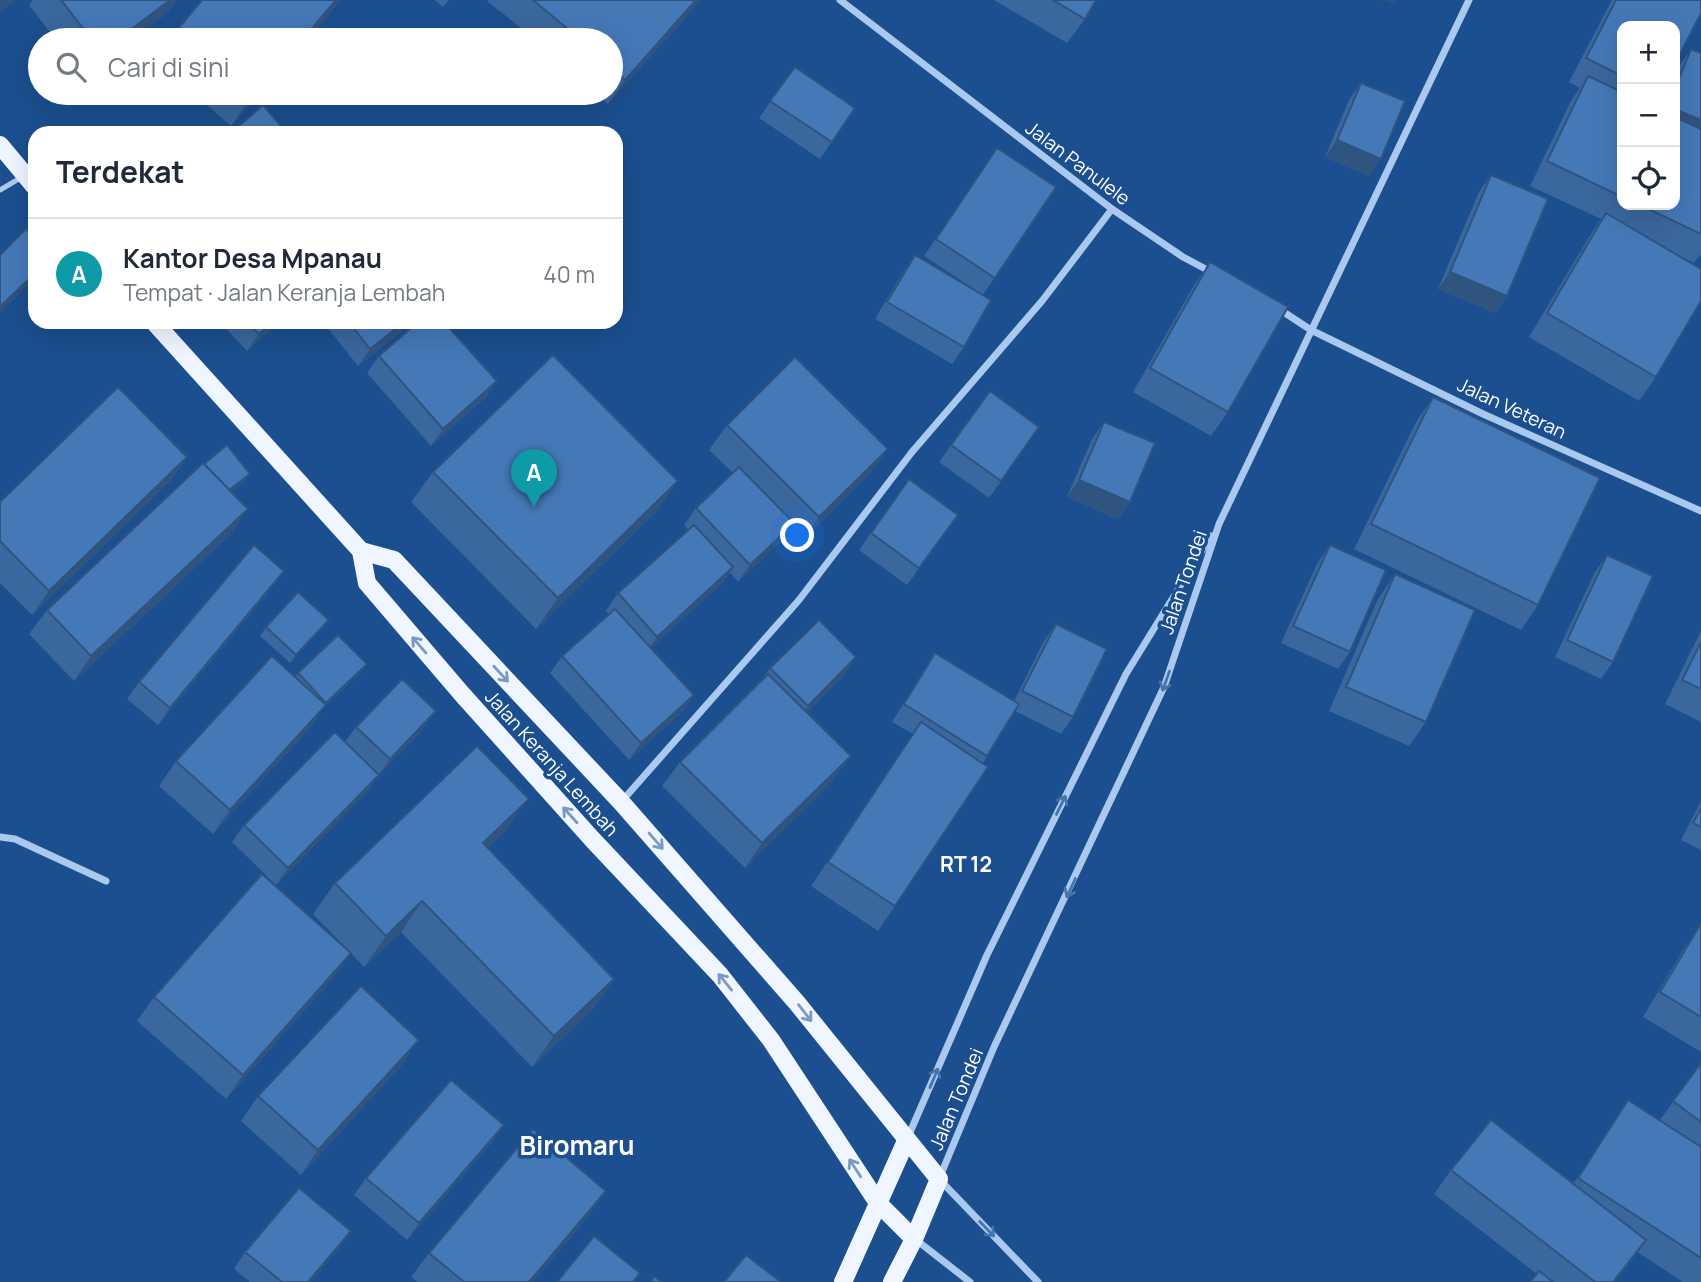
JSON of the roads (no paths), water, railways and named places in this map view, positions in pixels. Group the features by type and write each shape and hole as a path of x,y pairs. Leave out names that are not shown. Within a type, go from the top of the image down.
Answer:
{"main road":[{"path":"0,145 28,179"},
{"name":"Jalan Keranja Lembah","path":"160,329 361,551 367,583 557,800 720,975 771,1040 878,1203 914,1239"},
{"path":"361,551 394,560 621,802 797,1003 939,1180 892,1282"},
{"path":"843,1282 906,1141"}],"street":[{"name":"Jalan Panulele","path":"840,0 1112,209 1183,257 1217,275"},
{"name":"Jalan Tondei","path":"939,1180 994,1048 1164,687 1219,524 1469,0"},
{"path":"621,802 800,600 912,452 1042,301 1112,209"},
{"path":"1272,305 1311,330"},
{"name":"Jalan Veteran","path":"1311,330 1483,414 1701,511"},
{"path":"906,1141 987,955 1126,674 1219,524"},
{"path":"0,837 16,839 106,881"},
{"path":"939,1180 1038,1282"},
{"path":"914,1239 970,1282"}],"lane":[{"path":"0,190 28,182"}],"place":[{"name":"Kantor Desa Mpanau","path":"534,507"}],"district":[{"name":"RT 12","path":"966,865"},
{"name":"Biromaru","path":"577,1146"}]}
